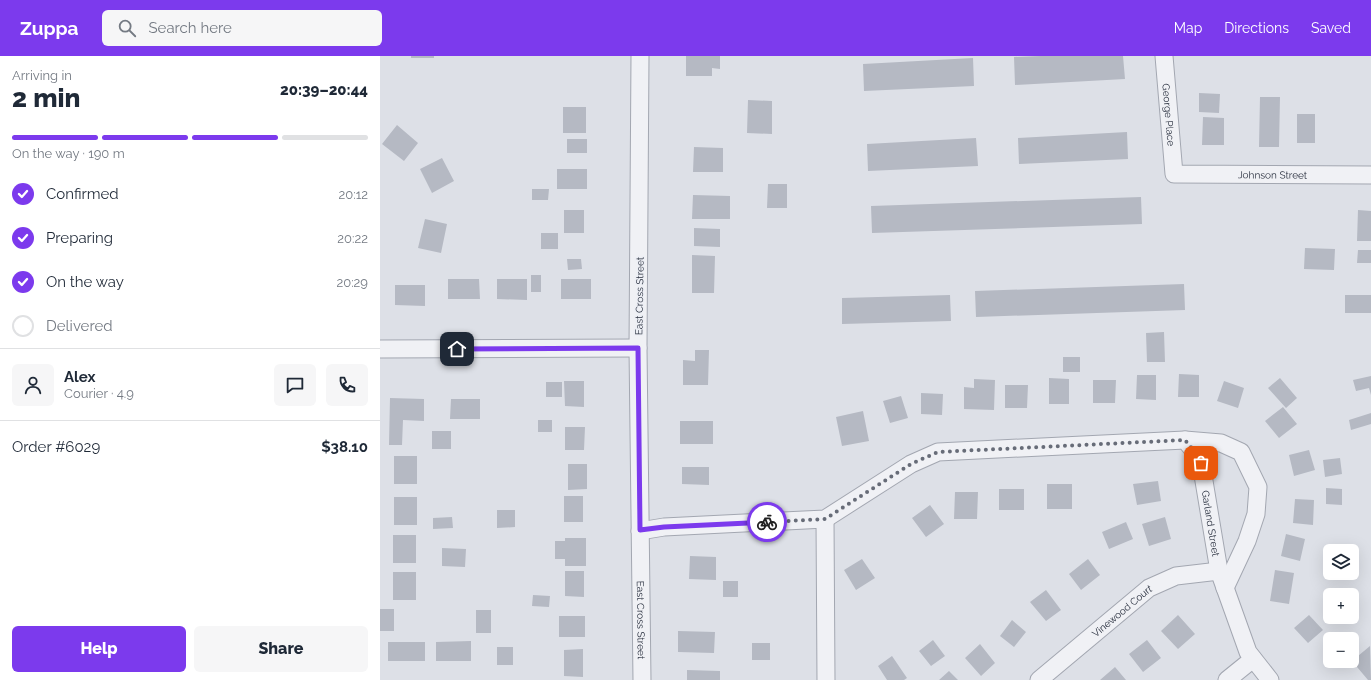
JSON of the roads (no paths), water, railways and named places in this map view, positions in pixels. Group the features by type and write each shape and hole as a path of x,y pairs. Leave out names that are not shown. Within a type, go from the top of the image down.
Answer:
{"street":[{"name":"East Cross Street","path":"640,56 638,348 642,680"},
{"name":"George Place","path":"1164,56 1174,174"},
{"name":"Johnson Street","path":"1174,174 1371,175"},
{"path":"380,349 638,348"},
{"path":"640,530 664,527 825,519 911,464 938,452 1185,440 1221,443 1241,452 1258,487 1256,514 1247,541 1225,588"},
{"name":"Garland Street","path":"1185,440 1199,457 1201,463 1219,571 1225,588 1248,652 1270,680"},
{"path":"825,519 826,680"},
{"name":"Vinewood Court","path":"1039,680 1149,588 1176,576 1219,571"},
{"path":"1227,680 1253,659"}]}
